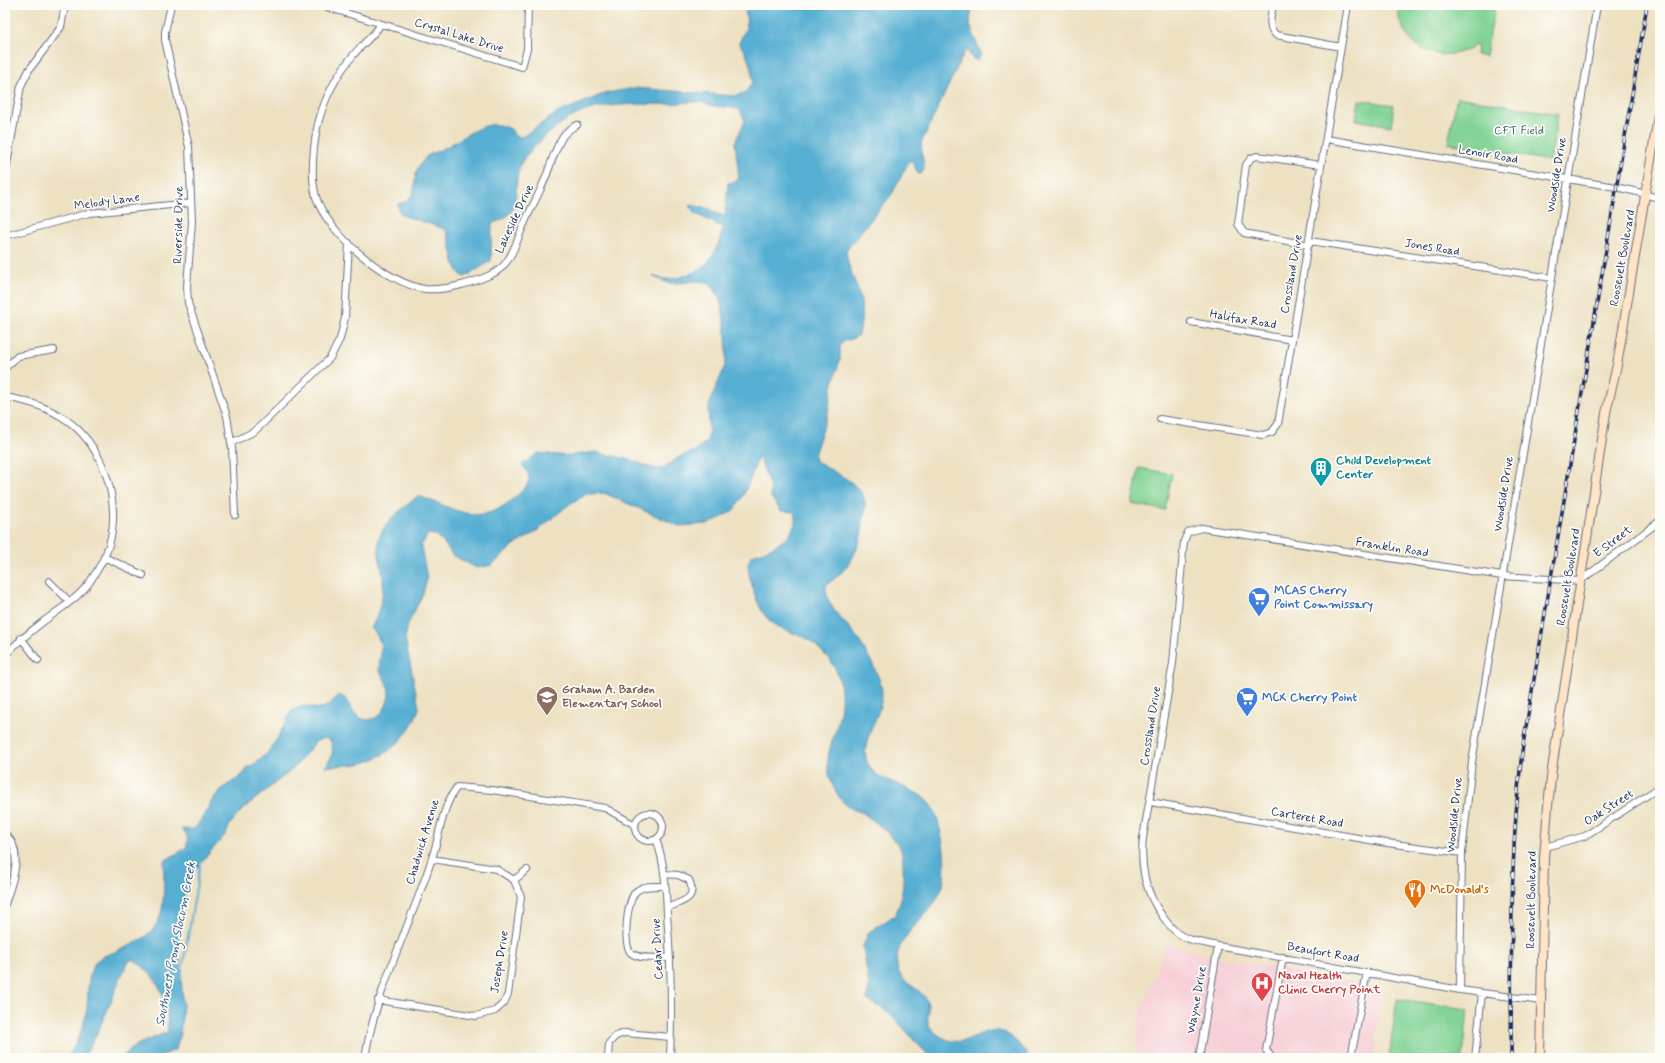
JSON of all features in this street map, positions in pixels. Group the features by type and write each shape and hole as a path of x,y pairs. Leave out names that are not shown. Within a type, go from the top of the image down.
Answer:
{"street":[{"path":"5,176 21,86 29,70 61,27 64,20 65,5"},
{"name":"Riverside Drive","path":"171,5 165,40 189,147 191,244 187,286 188,303 227,416 231,443 235,515"},
{"name":"Crystal Lake Drive","path":"320,5 522,67 527,49 528,5"},
{"path":"1273,5 1270,24 1272,31 1276,35 1341,47"},
{"name":"Crossland Drive","path":"1160,419 1263,435 1276,429 1279,419 1309,243 1348,5"},
{"name":"Woodside Drive","path":"1460,990 1462,853 1472,762 1597,5"},
{"name":"Lakeside Drive","path":"381,24 347,63 338,77 323,108 314,145 313,172 317,198 329,223 349,243 387,275 404,283 424,289 454,286 492,275 501,269 508,261 543,186 560,142 567,132 577,125"},
{"name":"Roosevelt Boulevard","path":"1540,1058 1545,847 1552,769 1606,413 1617,365 1660,105"},
{"path":"1657,129 1660,146"},
{"name":"Lenoir Road","path":"1326,139 1616,187 1660,198"},
{"name":"Jones Road","path":"1322,164 1257,156 1251,158 1246,165 1238,224 1240,229 1244,233 1552,278"},
{"name":"Melody Lane","path":"5,236 89,213 191,203"},
{"path":"231,443 255,431 330,358 340,339 345,318 349,243"},
{"name":"Halifax Road","path":"1191,322 1292,340"},
{"path":"5,368 13,359 24,354 54,350"},
{"path":"5,397 29,402 62,417 81,432 94,450 106,474 112,498 112,522 109,545 93,578 70,602 21,638 5,655"},
{"name":"E Street","path":"1580,581 1660,521"},
{"name":"Crossland Drive","path":"1174,930 1151,899 1142,870 1142,849 1172,663 1184,541 1188,532 1202,528"},
{"name":"Franklin Road","path":"1202,528 1502,576 1580,581"},
{"path":"104,557 143,575"},
{"path":"49,581 70,602"},
{"path":"21,638 38,660"},
{"name":"Chadwick Avenue","path":"365,1058 378,1000 432,859 449,797 457,787 492,790 605,808 635,825"},
{"name":"Oak Street","path":"1545,847 1585,836 1660,787"},
{"name":"Carteret Road","path":"1150,802 1387,843 1462,853"},
{"path":"648,812 657,814 663,826 660,835 656,839 647,841 642,840 636,833 635,825 636,819 643,813 648,812"},
{"path":"5,834 12,845 16,862 5,904"},
{"name":"Cedar Drive","path":"656,839 661,853 667,908 670,958 670,1058"},
{"path":"432,859 496,869 514,880 527,870"},
{"path":"664,874 678,875 689,880 692,893 688,899 667,908"},
{"name":"Joseph Drive","path":"378,1000 476,1016 495,1011 504,1003 508,994 521,897 514,880"},
{"path":"665,886 647,887 637,890 630,898 626,939 632,953 639,957 670,958"},
{"name":"Beaufort Road","path":"1174,930 1189,939 1218,946 1460,990 1542,1001"},
{"name":"Wayne Drive","path":"1199,1058 1218,946"},
{"path":"1272,1058 1266,1050 1283,957"},
{"path":"1351,1058 1366,972"},
{"path":"1475,1058 1482,993"},
{"path":"608,1058 609,1043 616,1036 625,1034 671,1037"}],"shaded area":[{"name":"Naval Health Clinic Cherry Point","path":"1166,944 1206,955 1381,987 1374,1058 1135,1058 1138,1020"}],"green space":[{"path":"1398,5 1495,5 1486,56 1476,55 1477,44 1467,50 1456,53 1445,54 1425,50 1408,36 1402,26 1398,13"},
{"name":"CFT Field","path":"1457,97 1558,114 1550,161 1448,143"},
{"path":"1359,100 1394,105 1391,126 1356,120"},
{"path":"1139,468 1172,474 1165,510 1132,504"},
{"path":"1397,999 1468,1009 1463,1058 1389,1058"}],"water":[{"path":"745,5 972,5 970,25 981,54 978,60 973,59 966,49 921,143 924,169 922,173 918,174 912,160 907,165 892,194 846,250 848,262 861,302 860,331 859,335 849,340 845,339 840,346 840,360 832,387 828,413 814,455 815,461 842,476 855,486 865,500 864,519 857,549 848,565 842,572 826,585 832,607 856,636 867,653 881,685 882,697 867,743 866,754 869,765 877,775 909,789 929,803 936,815 942,841 945,870 941,891 936,901 910,931 903,942 898,953 897,964 901,976 925,997 928,1006 928,1024 942,1037 953,1041 964,1040 994,1031 1004,1033 1016,1041 1029,1058 932,1058 890,1013 867,1000 869,986 863,946 869,932 895,915 901,898 903,886 902,854 898,845 884,830 863,813 851,808 841,800 830,779 828,756 837,727 841,707 841,691 836,669 827,657 809,640 780,628 770,621 763,613 755,595 748,571 750,558 752,555 783,541 789,535 795,521 794,512 781,511 771,497 770,487 759,456 744,494 735,509 723,517 707,524 679,526 604,493 587,494 571,503 533,534 514,545 492,565 477,568 452,555 445,544 435,535 428,534 421,546 427,578 423,594 408,624 405,638 419,708 404,736 388,751 369,761 354,765 325,767 332,754 332,744 330,740 325,738 316,741 294,768 243,809 230,824 226,834 190,875 177,919 183,1005 180,1036 176,1049 158,1058 122,1058 138,1044 168,1031 168,1019 161,990 150,973 133,959 128,962 102,1023 83,1058 67,1058 83,1026 87,1008 89,977 94,964 98,959 131,945 144,937 153,929 159,919 162,908 164,861 186,848 187,837 181,829 194,829 218,793 242,775 248,767 256,763 269,751 279,736 291,712 297,708 306,706 317,708 325,707 339,695 347,699 352,709 358,716 365,719 371,719 378,716 383,711 387,703 389,690 386,681 379,670 381,648 379,639 371,628 378,612 383,593 383,575 378,544 381,533 393,517 418,496 460,512 483,514 494,511 522,491 529,481 529,478 527,471 522,465 538,453 567,456 595,452 631,460 655,469 662,469 679,457 696,451 708,439 710,402 723,371 726,357 726,334 719,298 714,289 705,282 697,281 670,283 653,276 665,279 680,277 701,268 712,257 724,226 720,226 694,213 690,205 707,208 725,217 728,183 734,182 739,178 735,142 745,121 740,110 713,106 703,102 622,105 588,110 563,122 537,144 520,165 516,195 511,212 504,219 492,223 491,261 465,277 460,274 457,269 445,229 402,215 399,211 398,204 410,198 413,194 416,172 427,156 472,132 490,125 498,125 511,129 515,136 522,137 557,113 606,93 635,88 736,96 746,92 753,81 749,61 739,43 747,26"}],"waterway":[{"name":"Southwest Prong Slocum Creek","path":"181,977 201,859"}],"railway":[{"path":"1511,1058 1513,862 1515,823 1523,745 1647,5"}],"place":[{"name":"Child Development Center","path":"1321,488"},
{"name":"MCAS Cherry Point Commissary","path":"1259,618"},
{"name":"Graham A. Barden Elementary School","path":"547,716"},
{"name":"MCX Cherry Point","path":"1247,718"},
{"name":"McDonald's","path":"1415,910"},
{"name":"Naval Health Clinic Cherry Point","path":"1262,1002"}]}
